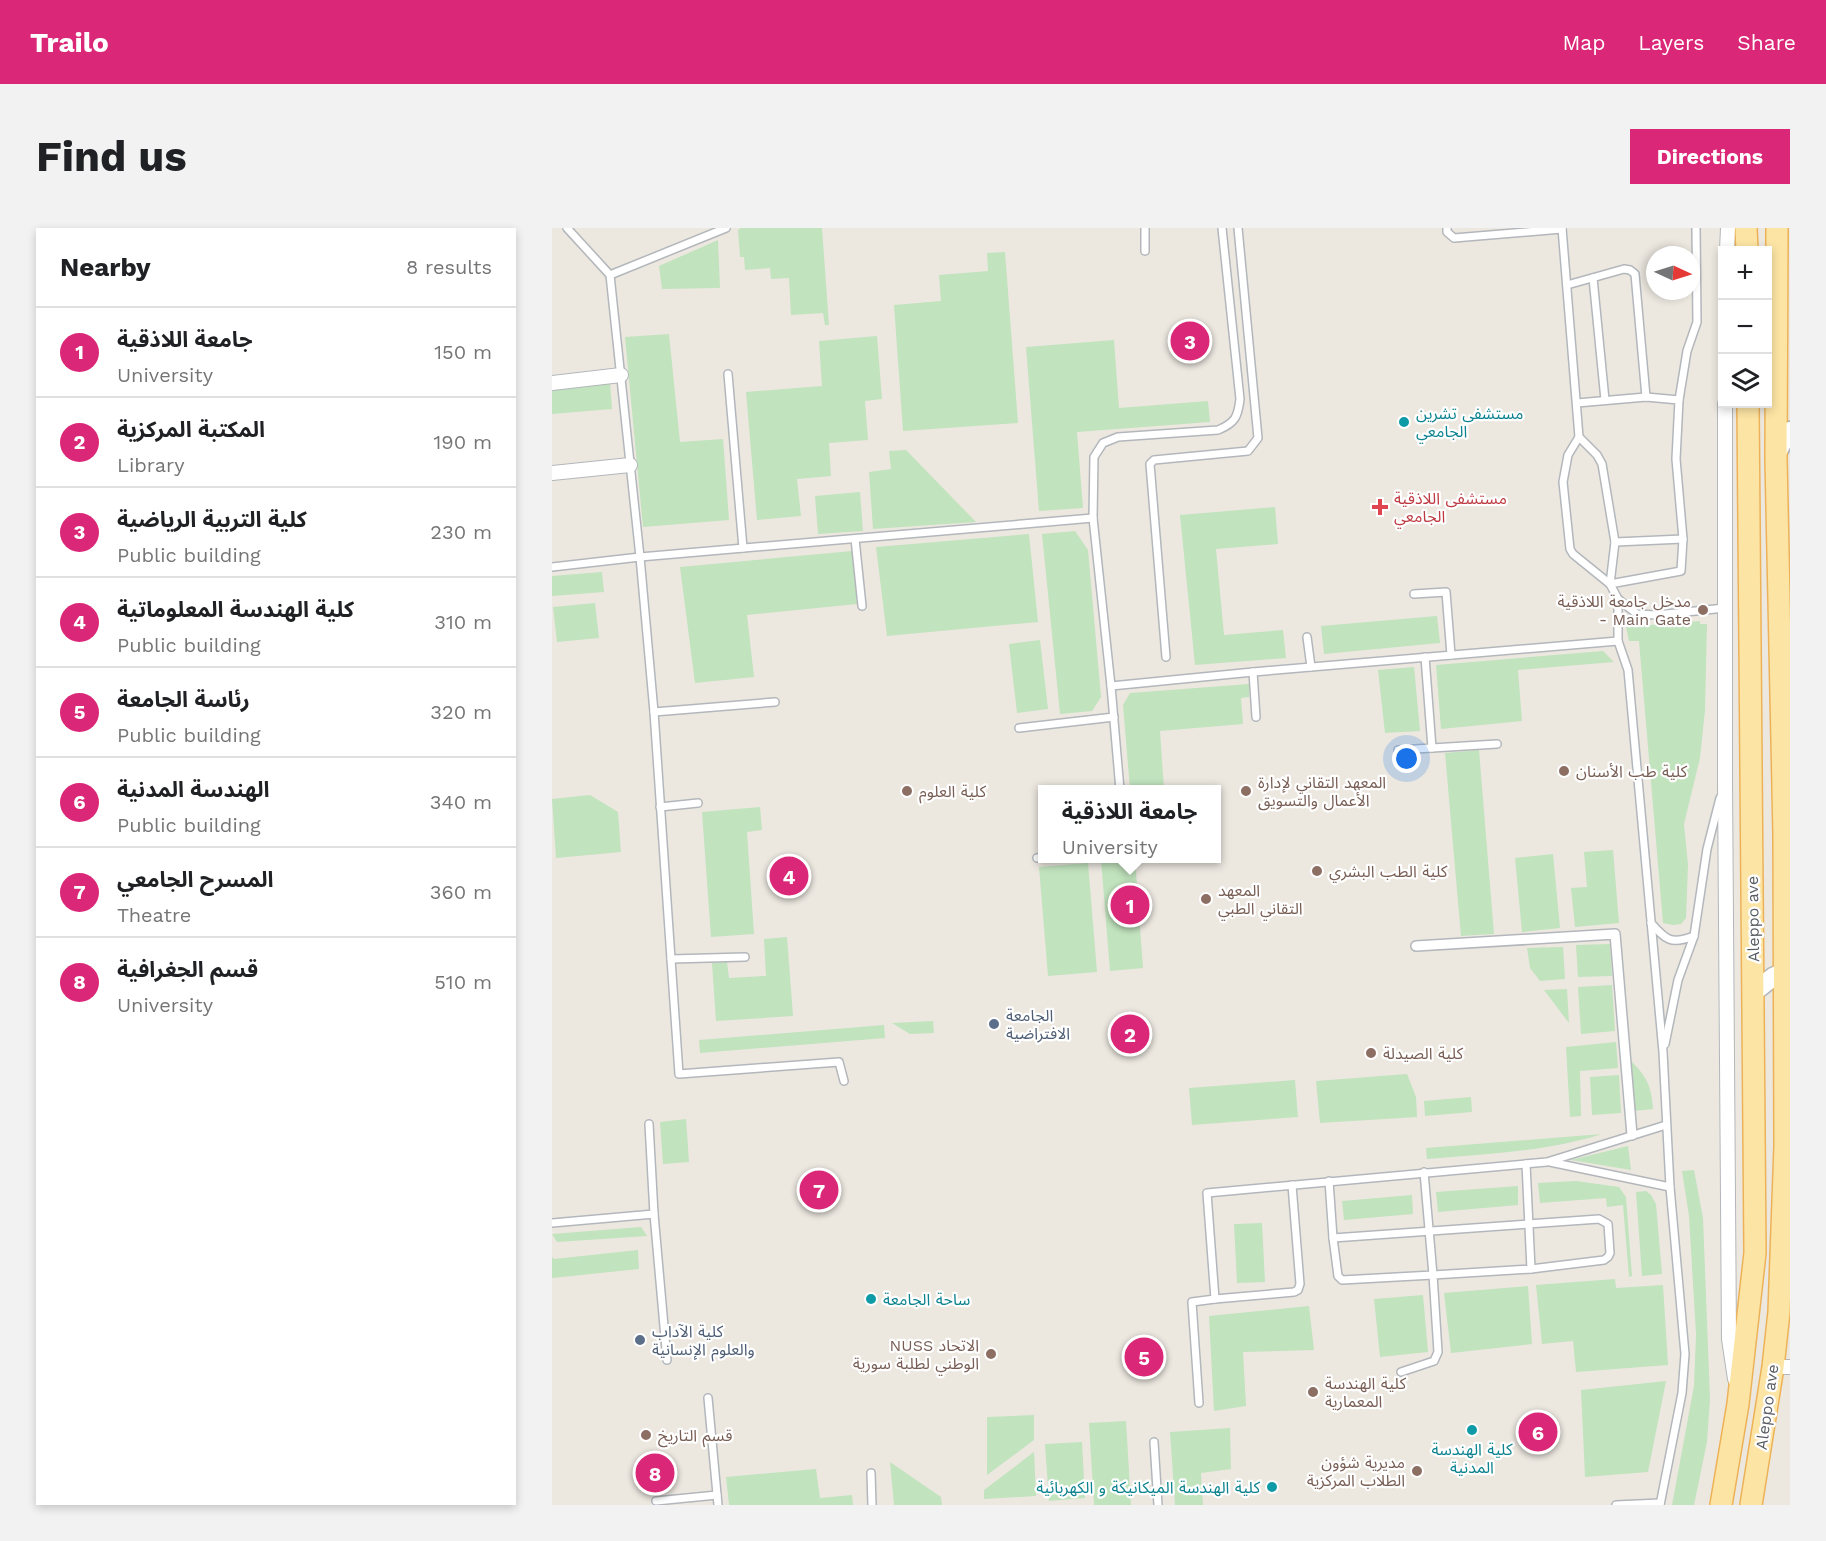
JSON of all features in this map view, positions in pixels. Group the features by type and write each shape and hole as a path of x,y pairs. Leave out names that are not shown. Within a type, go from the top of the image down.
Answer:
{"main road":[{"path":"1746,228 1747,246"},
{"name":"Aleppo ave","path":"1751,1505 1782,1367 1779,1312 1787,1144 1787,970 1776,459 1777,228"},
{"name":"Aleppo ave","path":"1721,1505 1738,1404 1755,1253 1748,408"},
{"path":"1784,835 1790,859"},
{"path":"1754,992 1787,970"}],"street":[{"path":"1727,246 1728,228"},
{"path":"1777,281 1790,305"},
{"path":"552,383 621,375"},
{"path":"1725,408 1729,1339 1738,1404"},
{"path":"1776,459 1790,430"},
{"path":"552,473 630,465"},
{"path":"1416,946 1615,934 1632,1135"}],"lane":[{"path":"567,228 610,275 654,712 679,1074 839,1062 844,1081"},
{"path":"610,275 710,232 726,228"},
{"path":"1144,228 1145,251"},
{"path":"1120,785 1093,518 1094,457 1103,443 1118,437 1218,430 1228,426 1238,415 1240,399 1222,228"},
{"path":"1166,657 1150,464 1154,460 1248,451 1258,438 1238,228"},
{"path":"1447,228 1447,232 1454,238 1562,229 1579,437 1569,455 1563,482 1570,549 1610,584 1618,599 1637,614 1656,615 1725,608"},
{"path":"1610,584 1681,571 1683,539 1676,459 1679,400 1687,351 1697,322 1696,228"},
{"path":"1567,285 1624,269 1635,274 1646,397"},
{"path":"1593,278 1605,400"},
{"path":"728,374 743,548"},
{"path":"1577,403 1646,397 1679,400"},
{"path":"1579,437 1597,454 1602,464 1615,542 1610,584"},
{"path":"552,567 640,557 1093,518"},
{"path":"855,539 862,606"},
{"path":"1615,542 1683,539"},
{"path":"1414,594 1446,592 1451,655"},
{"path":"1616,1505 1660,1504 1682,1393 1685,1354 1670,1187 1663,1052 1628,670 1618,641 1618,599"},
{"path":"1307,637 1311,667"},
{"path":"1111,687 1252,672 1618,641"},
{"path":"1425,657 1432,748"},
{"path":"1252,672 1256,717"},
{"path":"654,712 775,702"},
{"path":"1019,728 1114,717"},
{"path":"1398,750 1497,744"},
{"path":"1663,1052 1678,980 1694,936 1707,849 1725,781"},
{"path":"660,807 698,803"},
{"path":"1650,923 1666,939 1680,941 1694,936"},
{"path":"671,959 744,957"},
{"path":"649,1124 654,1214 667,1360"},
{"path":"1215,1299 1208,1192 1547,1162 1666,1125"},
{"path":"1547,1162 1670,1187"},
{"path":"1526,1164 1531,1269"},
{"path":"1401,1372 1434,1361 1438,1352 1424,1172"},
{"path":"1329,1181 1333,1238 1338,1276 1342,1280 1531,1269 1604,1260 1610,1253 1608,1224 1599,1219 1333,1238"},
{"path":"1199,1403 1192,1302 1298,1290 1300,1284 1292,1185"},
{"path":"552,1223 654,1214"},
{"path":"708,1398 718,1505"},
{"path":"1154,1442 1158,1505"},
{"path":"871,1473 872,1505"},
{"path":"656,1501 717,1495"}],"green space":[{"path":"741,228 822,228 829,325 825,325 823,313 791,315 789,278 771,279 770,268 745,270 744,257 740,257 738,230"},
{"path":"718,240 720,288 662,289 659,266"},
{"path":"1005,252 1018,423 903,431 894,305 941,301 939,275 988,271 987,253"},
{"path":"669,334 680,442 723,439 729,520 643,527 625,337"},
{"path":"877,336 882,399 865,401 868,440 829,443 831,476 797,479 801,516 757,520 746,392 822,386 819,341"},
{"path":"1114,340 1119,408 1208,401 1210,422 1077,432 1083,508 1039,511 1026,347"},
{"path":"610,382 612,409 552,414 552,388"},
{"path":"906,450 976,522 873,529 869,472 891,469 889,451"},
{"path":"860,492 863,531 818,534 815,496"},
{"path":"1275,507 1278,544 1216,549 1224,635 1283,630 1286,658 1195,665 1180,515"},
{"path":"1075,531 1088,550 1101,697 1092,711 1060,714 1042,534"},
{"path":"1029,534 1038,622 887,636 876,547"},
{"path":"852,551 857,604 747,615 754,677 695,683 680,567"},
{"path":"602,572 604,592 552,596 552,576"},
{"path":"595,603 599,638 557,642 553,607"},
{"path":"1437,616 1440,643 1324,654 1321,626"},
{"path":"1700,621 1700,624 1707,624 1705,710 1700,758 1684,824 1688,865 1686,918 1681,924 1673,925 1663,923 1639,641 1629,641 1626,627"},
{"path":"1040,640 1048,709 1017,713 1009,644"},
{"path":"1603,651 1614,662 1518,670 1522,721 1441,729 1436,665"},
{"path":"1414,667 1420,731 1385,733 1378,670"},
{"path":"1249,684 1249,697 1241,698 1243,724 1160,731 1164,785 1130,785 1123,705 1130,693"},
{"path":"1479,750 1494,934 1461,936 1445,753"},
{"path":"590,795 618,812 621,852 556,858 552,799"},
{"path":"760,807 762,830 747,832 754,934 711,937 702,812"},
{"path":"1613,850 1619,923 1575,927 1571,888 1587,887 1584,852"},
{"path":"1553,854 1560,928 1522,932 1515,858"},
{"path":"1088,863 1097,972 1048,976 1039,867"},
{"path":"1101,863 1135,863 1143,968 1110,971"},
{"path":"787,937 793,1016 716,1021 712,963 727,962 729,978 766,976 764,939"},
{"path":"1610,944 1612,976 1578,977 1576,945"},
{"path":"1563,947 1565,979 1540,981 1530,968 1527,948"},
{"path":"1612,985 1615,1031 1581,1034 1578,987"},
{"path":"1567,989 1569,1023 1544,990"},
{"path":"933,1021 934,1033 910,1034 892,1023"},
{"path":"884,1025 885,1038 700,1053 699,1040"},
{"path":"1616,1042 1618,1068 1580,1071 1581,1116 1570,1117 1566,1047"},
{"path":"1630,1060 1647,1082 1653,1109 1634,1111"},
{"path":"1407,1074 1416,1097 1417,1117 1320,1123 1316,1081"},
{"path":"1619,1075 1621,1113 1592,1115 1590,1077"},
{"path":"1295,1080 1298,1117 1192,1125 1189,1088"},
{"path":"1471,1097 1472,1112 1425,1116 1424,1101"},
{"path":"686,1119 689,1162 663,1164 660,1122"},
{"path":"1602,1134 1537,1149 1427,1159 1426,1148"},
{"path":"1628,1146 1631,1170 1571,1160"},
{"path":"1694,1170 1703,1218 1710,1399 1707,1442 1694,1505 1672,1505 1694,1386 1696,1334 1689,1216 1682,1171"},
{"path":"1576,1181 1619,1187 1626,1197 1632,1276 1629,1277 1623,1205 1607,1207 1606,1198 1540,1203 1538,1183"},
{"path":"1518,1186 1518,1205 1438,1212 1436,1192"},
{"path":"1646,1191 1656,1204 1662,1274 1642,1276 1636,1192"},
{"path":"1412,1195 1413,1214 1344,1220 1342,1201"},
{"path":"1262,1223 1265,1282 1237,1283 1234,1224"},
{"path":"641,1227 647,1236 557,1242 552,1234"},
{"path":"638,1250 639,1269 552,1278 552,1257 554,1259"},
{"path":"1615,1279 1616,1288 1663,1285 1668,1365 1576,1372 1573,1341 1542,1344 1536,1285"},
{"path":"1528,1286 1532,1344 1451,1353 1444,1293"},
{"path":"1423,1295 1428,1352 1380,1357 1374,1299"},
{"path":"1309,1306 1314,1350 1243,1352 1246,1406 1214,1411 1209,1316"},
{"path":"1666,1381 1648,1472 1585,1477 1581,1390"},
{"path":"1034,1415 1034,1440 987,1475 987,1417"},
{"path":"1126,1421 1131,1505 1094,1505 1089,1423"},
{"path":"1230,1428 1231,1469 1201,1473 1203,1505 1175,1505 1170,1432"},
{"path":"1082,1442 1085,1498 1049,1501 1045,1444"},
{"path":"1034,1452 1036,1496 984,1499 984,1490"},
{"path":"890,1462 941,1497 942,1505 894,1505"},
{"path":"816,1469 820,1498 852,1495 853,1505 729,1505 726,1477"}],"place":[{"name":"كلية التربية الرياضية","path":"1190,341"},
{"name":"مستشفى تشرين الجامعي","path":"1404,422"},
{"name":"مستشفى اللاذقية الجامعي","path":"1380,507"},
{"name":"مدخل جامعة اللاذقية - Main Gate","path":"1703,610"},
{"name":"كلية طب الأسنان","path":"1564,771"},
{"name":"كلية العلوم","path":"907,791"},
{"name":"المعهد التقاني لإدارة الأعمال والتسويق","path":"1246,791"},
{"name":"كلية الطب البشري","path":"1317,871"},
{"name":"كلية الهندسة المعلوماتية","path":"789,876"},
{"name":"المعهد التقاني الطبي","path":"1206,899"},
{"name":"جامعة اللاذقية","path":"1130,905"},
{"name":"الجامعة الافتراضية","path":"994,1024"},
{"name":"المكتبة المركزية","path":"1130,1034"},
{"name":"كلية الصيدلة","path":"1371,1053"},
{"name":"المسرح الجامعي","path":"819,1190"},
{"name":"ساحة الجامعة","path":"871,1299"},
{"name":"كلية الآداب والعلوم الإنسانية","path":"640,1340"},
{"name":"NUSS الاتحاد الوطني لطلبة سورية","path":"991,1354"},
{"name":"رئاسة الجامعة","path":"1144,1357"},
{"name":"كلية الهندسة المعمارية","path":"1313,1392"},
{"name":"كلية الهندسة المدنية","path":"1472,1430"},
{"name":"الهندسة المدنية","path":"1538,1432"},
{"name":"قسم التاريخ","path":"646,1435"},
{"name":"مديرية شؤون الطلاب المركزية","path":"1417,1471"},
{"name":"قسم الجغرافية","path":"655,1473"},
{"name":"كلية الهندسة الميكانيكة و الكهربائية","path":"1272,1487"}]}
